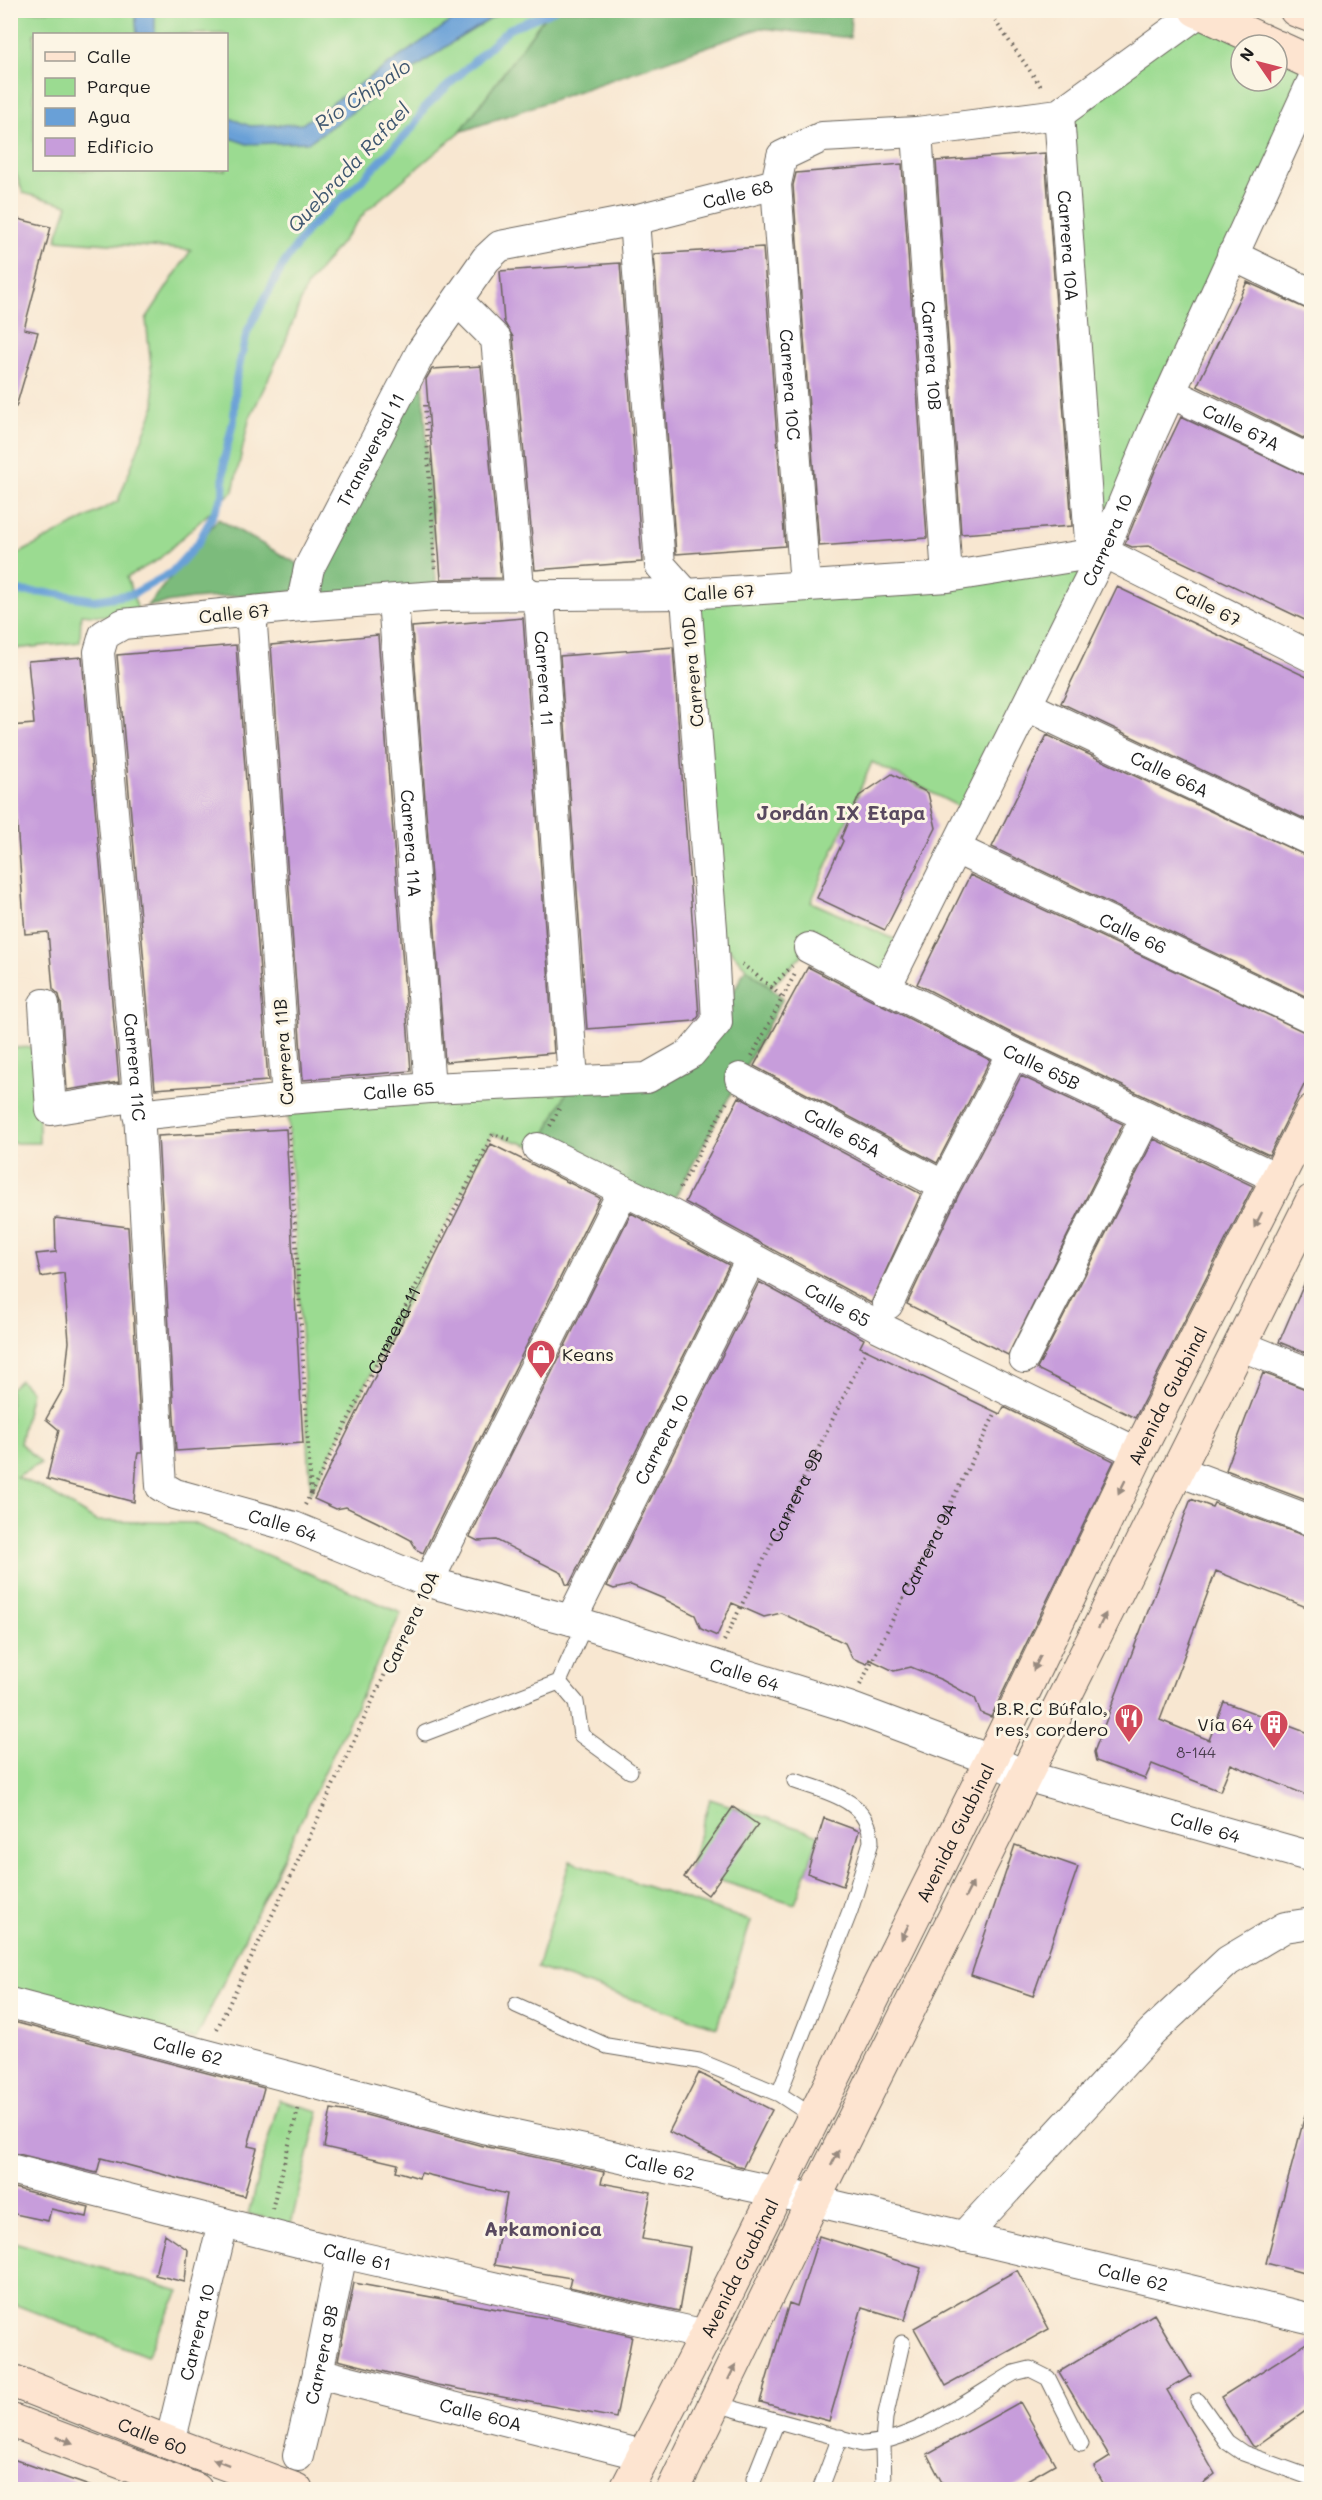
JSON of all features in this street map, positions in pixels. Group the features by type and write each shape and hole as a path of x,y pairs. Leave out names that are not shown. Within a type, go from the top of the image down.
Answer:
{"main road":[{"path":"1296,10 1311,15"},
{"path":"1200,11 1247,33"},
{"path":"1289,53 1311,63"},
{"name":"Avenida Guabinal","path":"626,2490 706,2335 991,1760 1138,1453 1279,1179 1311,1111"},
{"name":"Avenida Guabinal","path":"673,2490 813,2201 1311,1201"},
{"name":"Calle 60","path":"10,2380 296,2490"},
{"name":"Calle 60","path":"10,2420 196,2490"}],"street":[{"path":"1059,114 1200,11"},
{"name":"Carrera 10","path":"885,989 1027,705 1311,82"},
{"name":"Calle 68","path":"458,301 486,259 500,246 634,220 776,184 782,156 822,137 917,132 1059,114"},
{"name":"Carrera 10A","path":"1059,114 1097,554"},
{"name":"Carrera 10B","path":"917,132 946,577"},
{"name":"Carrera 10C","path":"776,184 804,586"},
{"name":"Carrera 10D","path":"634,220 660,565 686,594 712,929 717,1022 691,1053"},
{"path":"1232,255 1311,294"},
{"name":"Carrera 11","path":"458,301 496,339 519,587 534,597 540,611 573,1080"},
{"name":"Transversal 11","path":"301,606 309,568 421,352 458,301"},
{"name":"Calle 67A","path":"1171,393 1311,461"},
{"name":"Calle 67","path":"104,635 123,624 301,606 437,596 686,594 946,577 1097,554 1311,657"},
{"name":"Carrera 11A","path":"393,600 430,1088"},
{"name":"Carrera 11B","path":"251,612 287,1099"},
{"name":"Carrera 11C","path":"104,635 99,652 138,1106 161,1485 175,1494"},
{"name":"Calle 66A","path":"1027,705 1311,841"},
{"name":"Calle 66","path":"956,849 1311,1018"},
{"name":"Calle 65B","path":"809,948 1013,1053 1279,1179"},
{"name":"Calle 65","path":"44,1004 51,1110 287,1099 573,1080 647,1078 691,1053"},
{"path":"882,1316 944,1186 1013,1053"},
{"name":"Calle 65A","path":"740,1078 944,1186"},
{"path":"1024,1358 1146,1117"},
{"name":"Calle 65","path":"538,1148 667,1212 751,1259 882,1316 1007,1391 1138,1453"},
{"name":"Carrera 10A","path":"428,1582 623,1191"},
{"name":"Carrera 10","path":"578,1622 751,1259"},
{"path":"1239,1345 1311,1374"},
{"path":"1176,1470 1311,1521"},
{"name":"Calle 64","path":"175,1494 294,1527 428,1582 578,1622 849,1707 991,1760 1026,1776 1311,1857"},
{"path":"963,2237 1152,2031 1228,1961 1285,1927 1311,1923"},
{"name":"Calle 62","path":"10,2003 483,2128 777,2192 1311,2319"},
{"name":"Calle 61","path":"10,2169 342,2253 706,2335"},
{"name":"Carrera 10","path":"170,2443 223,2223"},
{"name":"Carrera 9B","path":"298,2456 318,2373 342,2253"},
{"name":"Calle 60A","path":"318,2373 643,2455"}],"lane":[{"path":"559,1682 578,1622"},
{"path":"425,1733 559,1682"},
{"path":"559,1682 576,1702 581,1735 630,1771"},
{"path":"779,2094 850,1911 871,1842 870,1831 865,1821 859,1811 844,1797 795,1781"},
{"path":"516,2005 607,2046 699,2061 779,2094 814,2117"},
{"path":"884,2490 885,2418 902,2343"},
{"path":"716,2404 862,2444 883,2443 912,2433 1014,2373 1030,2369 1048,2378 1081,2444"},
{"path":"1198,2401 1227,2442 1243,2453 1311,2478"},
{"path":"754,2479 777,2421"},
{"path":"820,2490 840,2437"}],"path":[{"path":"992,10 991,15 1059,114"},
{"path":"424,398 437,596"},
{"path":"712,929 746,968 783,998"},
{"path":"771,987 809,948"},
{"path":"538,1148 573,1080"},
{"name":"Carrera 11B","path":"287,1099 311,1493"},
{"name":"Carrera 11","path":"294,1527 493,1134"},
{"name":"Carrera 9B","path":"713,1664 882,1316"},
{"name":"Carrera 9A","path":"849,1707 1007,1391"},
{"name":"Carrera 10A","path":"204,2055 293,1872 428,1582"},
{"path":"266,2233 305,2082"}],"green space":[{"path":"11,11 549,11 460,132 366,211 306,287 285,343 249,420 233,491 158,560 127,577 141,619 81,614 80,642 14,649 11,652 11,553 20,553 118,501 155,405 146,319 191,250 56,240 68,205 23,193 11,160"},
{"path":"549,11 851,11 850,38 761,28 460,132"},
{"path":"1201,12 1246,33 1229,33 1229,93 1289,93 1289,53 1311,63 1311,82 1153,431 1103,552 971,813 872,762 811,902 908,945 885,989 809,948 771,987 746,968 712,929 686,594 947,577 1090,555 1059,114"},
{"path":"421,352 437,596 301,606"},
{"path":"218,519 303,567 300,591 192,599 147,606"},
{"path":"746,968 783,998 667,1212 538,1148 573,1080 647,1078 717,1022"},
{"path":"38,1047 39,1143 11,1143 10,1048"},
{"path":"573,1080 538,1148 492,1134 311,1493 287,1099"},
{"path":"20,1380 31,1391 20,1443 41,1463 16,1477 41,1487 96,1521 193,1523 401,1613 196,2039 11,1999 10,1389"},
{"path":"710,1799 819,1835 795,1904 689,1871"},
{"path":"570,1861 751,1921 717,2027 537,1968"},
{"path":"279,2100 319,2111 291,2224 248,2214"},
{"path":"11,2241 179,2291 147,2356 11,2303"}],"water":[{"path":"135,11 155,11 155,33 137,33"},
{"name":"Río Chipalo","path":"466,11 504,11 456,40 309,142 247,144 228,137 228,117 250,126 302,124"}],"building":[{"path":"1045,153 1072,526 961,534 936,161"},
{"path":"902,164 927,538 819,546 793,185 796,173"},
{"path":"14,218 51,227 24,329 38,332 16,407 10,407 10,230"},
{"path":"763,247 785,546 676,554 654,254"},
{"path":"620,263 642,562 535,570 513,337 504,322 500,271"},
{"path":"1247,282 1311,311 1311,442 1197,386"},
{"path":"481,366 501,578 441,579 426,379 432,369"},
{"path":"1181,417 1311,478 1311,623 1149,546 1132,547 1125,544 1155,471"},
{"path":"1117,587 1311,679 1311,822 1061,703"},
{"path":"523,618 554,1053 445,1062 412,627"},
{"path":"378,635 411,1071 303,1080 271,645"},
{"path":"236,645 268,1081 155,1089 117,655"},
{"path":"673,647 699,1016 695,1021 587,1029 560,656"},
{"path":"82,657 119,1082 67,1090 61,1003 59,995 53,989 48,932 25,934 10,726 34,724 28,661"},
{"path":"1047,735 1311,858 1311,999 992,847"},
{"path":"892,774 928,793 936,828 885,930 817,898 843,841 841,838 859,796"},
{"path":"970,875 1311,1035 1311,1071 1269,1155 1021,1038 917,984"},
{"path":"808,967 990,1060 937,1163 754,1066"},
{"path":"1021,1076 1123,1124 1008,1355 907,1304 959,1194"},
{"path":"739,1097 921,1194 871,1303 685,1202"},
{"path":"286,1129 303,1443 176,1451 158,1136"},
{"path":"1154,1139 1253,1186 1135,1418 1037,1369"},
{"path":"491,1144 600,1198 423,1553 417,1550 411,1540 377,1522 346,1507 336,1509 314,1499"},
{"path":"631,1213 729,1265 569,1585 566,1584 562,1573 496,1540 478,1541 470,1537"},
{"path":"55,1218 128,1227 142,1453 138,1453 137,1458 134,1502 47,1479 59,1430 46,1419 64,1387 69,1342 64,1273 41,1277 36,1254 56,1252"},
{"path":"1311,1268 1311,1355 1279,1342"},
{"path":"759,1282 864,1339 860,1347 1000,1414 1004,1407 1114,1461 991,1717 981,1713 975,1698 942,1680 911,1667 894,1671 869,1659 867,1664 852,1658 845,1643 781,1613 764,1617 732,1603 717,1636 701,1629 695,1615 662,1598 631,1585 614,1589 607,1586"},
{"path":"1263,1373 1311,1391 1311,1502 1226,1470"},
{"path":"1191,1499 1212,1507 1214,1503 1311,1538 1311,1609 1216,1571 1160,1720 1209,1740 1224,1702 1311,1734 1311,1797 1231,1764 1220,1791 1152,1764 1145,1779 1096,1761 1094,1752"},
{"path":"733,1807 758,1825 708,1895 684,1877"},
{"path":"824,1818 859,1831 843,1886 807,1873"},
{"path":"1015,1845 1078,1867 1033,1996 971,1975"},
{"path":"10,2021 264,2088 248,2146 257,2148 244,2196 101,2158 97,2173 10,2152"},
{"path":"699,2073 772,2110 743,2167 669,2132"},
{"path":"331,2109 362,2114 479,2145 604,2172 601,2183 651,2192 642,2239 690,2247 679,2311 569,2287 571,2278 494,2265 507,2194 421,2173 419,2178 396,2171 398,2164 324,2147"},
{"path":"1305,2115 1311,2115 1311,2275 1266,2263"},
{"path":"10,2187 89,2207 87,2217 51,2209 48,2221 10,2213"},
{"path":"165,2234 188,2250 185,2282 155,2275"},
{"path":"819,2236 921,2268 905,2320 862,2307 829,2421 760,2402 789,2303 797,2306"},
{"path":"1017,2270 1049,2329 946,2386 914,2328"},
{"path":"354,2283 563,2321 632,2336 616,2418 437,2385 338,2360"},
{"path":"1154,2314 1191,2376 1167,2390 1215,2474 1194,2490 1107,2490 1094,2467 1110,2457 1059,2372"},
{"path":"1311,2340 1311,2407 1255,2447 1251,2445 1221,2397"},
{"path":"1020,2402 1055,2464 1010,2490 946,2490 927,2454"},
{"path":"10,2458 92,2487 91,2490 10,2490"}],"waterway":[{"name":"Quebrada Rafael","path":"10,591 51,593 95,600 133,594 171,573 198,543 223,496 224,460 234,418 236,379 247,332 283,265 308,229 363,179 414,126 425,107 509,29 554,10"}],"place":[{"name":"Keans","path":"541,1380"},
{"name":"B.R.C Búfalo, res, cordero","path":"1129,1744"},
{"name":"Vía 64","path":"1274,1750"}],"district":[{"name":"Jordán IX Etapa","path":"841,812"},
{"name":"Arkamonica","path":"543,2228"}]}
